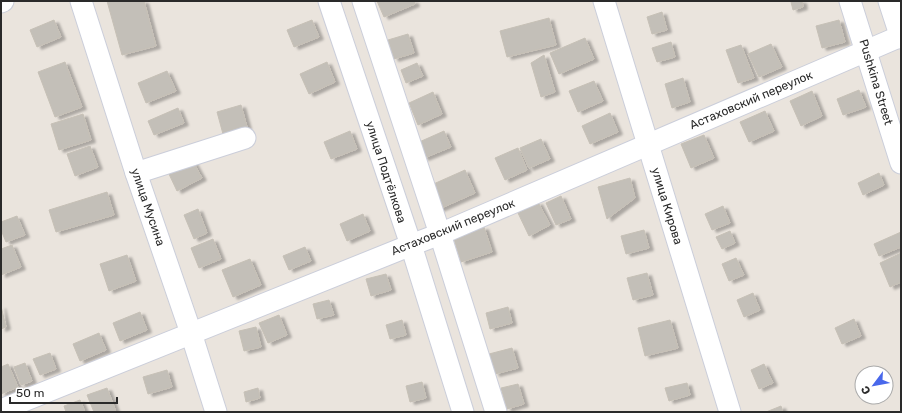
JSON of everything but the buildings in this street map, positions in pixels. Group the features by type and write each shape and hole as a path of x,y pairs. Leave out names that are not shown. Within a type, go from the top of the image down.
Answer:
{"street":[{"name":"улица Мусина","path":"81,1 136,173 191,333 216,412"},
{"name":"улица Подтёлкова","path":"329,1 411,244 463,412"},
{"path":"363,1 440,234 496,412"},
{"name":"улица Кирова","path":"604,1 730,412"},
{"name":"Pushkina Street","path":"850,1 901,163"},
{"path":"889,1 901,37"},
{"name":"Астаховский переулок","path":"1,410 411,244 440,234 901,37"},
{"path":"136,173 245,138"}]}
